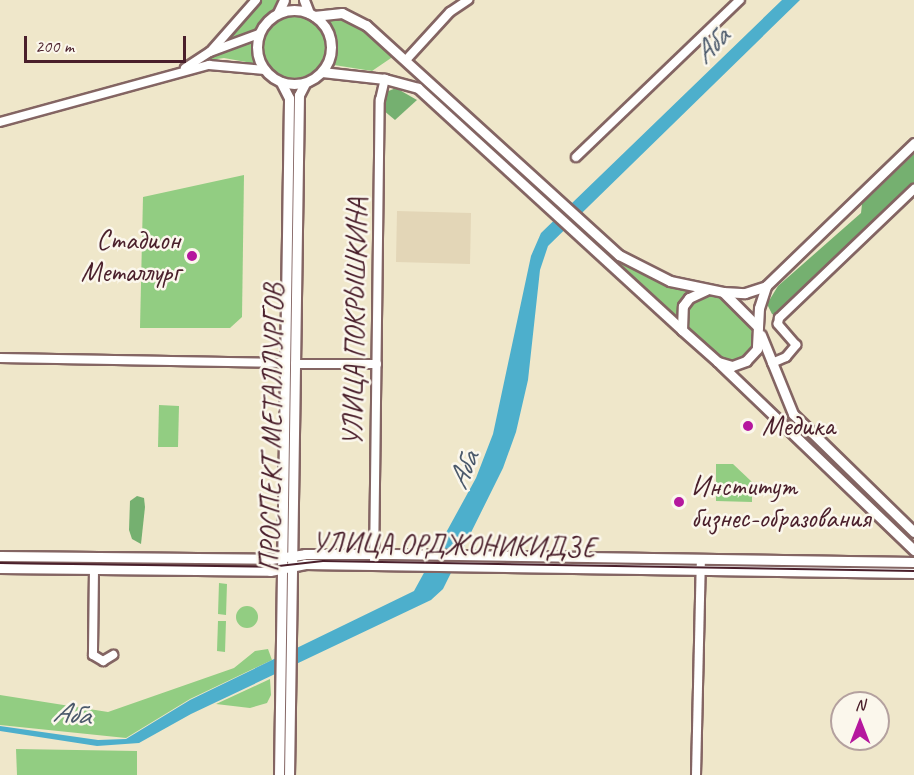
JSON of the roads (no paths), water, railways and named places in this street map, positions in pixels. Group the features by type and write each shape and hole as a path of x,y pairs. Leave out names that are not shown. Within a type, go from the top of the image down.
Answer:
{"main road":[{"path":"284,0 278,13 259,34 259,58 265,70 281,82 305,83 322,72 331,49 330,36 304,0"},
{"path":"278,13 342,13 355,17 406,60 590,230 637,266 670,281 706,290 745,293 766,286 914,143"},
{"path":"322,72 385,79 418,88 546,208 718,362 910,546 912,554 909,562"},
{"name":"ПРОСПЕКТ МЕТАЛЛУРГОВ","path":"279,775 285,680 290,363 289,98 281,82"},
{"name":"ПРОСПЕКТ МЕТАЛЛУРГОВ","path":"290,363 298,95 305,83"},
{"path":"718,362 732,366 746,361 758,349 759,308 766,286"},
{"path":"682,330 683,306 689,298 706,290"},
{"path":"723,292 759,330 798,420 914,532"},
{"name":"УЛИЦА ОРДЖОНИКИДЗЕ","path":"0,556 288,559 374,554 701,561 909,562"},
{"name":"УЛИЦА ОРДЖОНИКИДЗЕ","path":"288,559 374,566 912,574"},
{"name":"УЛИЦА ОРДЖОНИКИДЗЕ","path":"0,568 282,568 288,559"},
{"path":"282,568 286,629"},
{"name":"ПРОСПЕКТ МЕТАЛЛУРГОВ","path":"285,680 289,775"}],"street":[{"path":"210,52 256,0"},
{"path":"406,60 450,12 468,0"},
{"path":"576,157 740,0"},
{"path":"180,71 210,52 259,34"},
{"path":"0,122 180,71 222,64 265,70"},
{"name":"УЛИЦА ПОКРЫШКИНА","path":"374,566 380,100 385,79"},
{"path":"772,363 786,357 796,345 778,324 779,318 914,189"},
{"path":"0,358 377,364"},
{"path":"696,775 701,561"},
{"path":"94,568 93,655 105,661 113,655"}],"water":[{"name":"Аба","path":"782,0 800,0 548,246 540,270 528,380 516,432 503,468 443,589 431,600 191,714 139,743 97,746 0,731 0,726 98,740 126,739 190,700 414,591 476,478 493,434 531,256 541,233"}],"tram line":[{"path":"0,563 270,567 323,561 914,571"}],"place":[{"name":"Стадион Металлург","path":"192,256"},
{"name":"Медика","path":"748,426"},
{"name":"Институт бизнес-образования","path":"679,502"}]}
